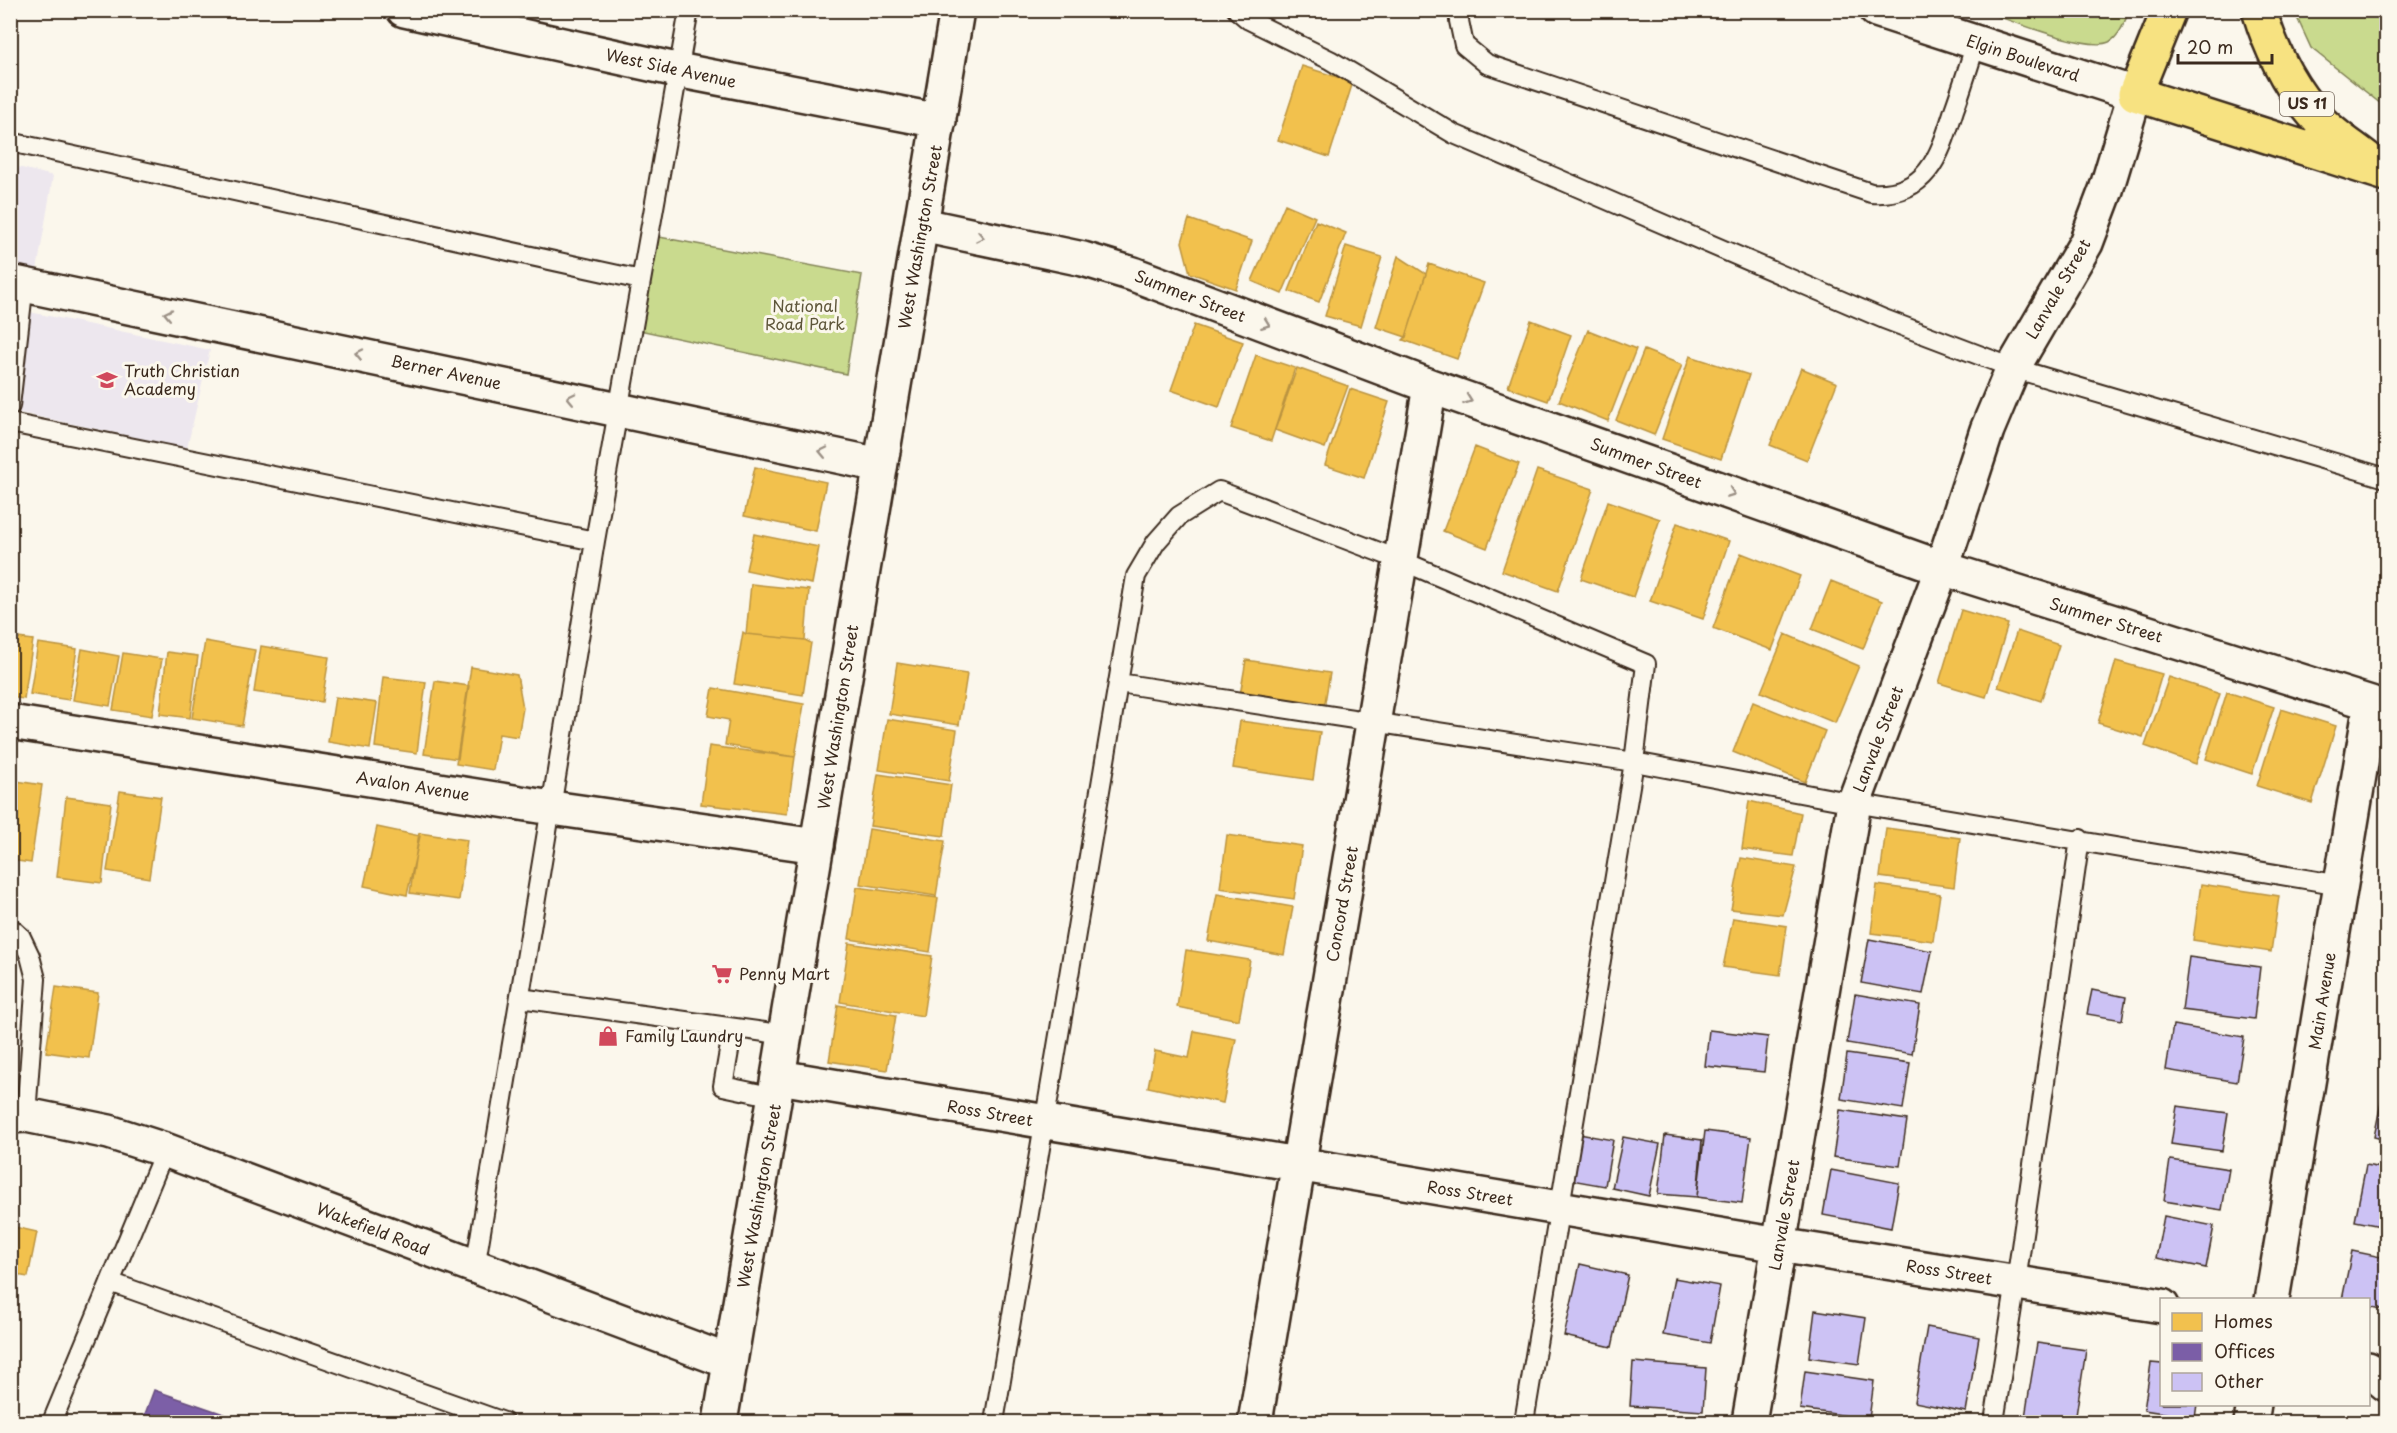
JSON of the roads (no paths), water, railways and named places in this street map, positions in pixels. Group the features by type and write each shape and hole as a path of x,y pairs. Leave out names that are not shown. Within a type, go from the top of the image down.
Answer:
{"main road":[{"path":"2135,94 2169,10"},
{"name":"US 11","path":"2259,10 2266,33 2287,77 2319,120 2386,174"},
{"name":"US 11","path":"2135,94 2386,174"}],"street":[{"name":"West Side Avenue","path":"404,10 677,70 939,121"},
{"name":"West Washington Street","path":"720,1422 957,10"},
{"name":"Elgin Boulevard","path":"1876,10 2135,94"},
{"name":"Lanvale Street","path":"1749,1422 1854,803 1942,568 1987,430 2013,368 2086,243 2106,190 2135,94"},
{"name":"Summer Street","path":"922,225 1083,259 1133,274 1430,386 1942,568 2371,703"},
{"name":"Berner Avenue","path":"17,283 620,408 880,465"},
{"name":"Concord Street","path":"1255,1422 1430,386"},
{"name":"Main Avenue","path":"2272,1298 2371,703"},
{"name":"Avalon Avenue","path":"10,722 552,808 817,846"},
{"name":"Ross Street","path":"777,1087 1045,1122 1779,1245 2160,1306"},
{"name":"Wakefield Road","path":"18,1116 109,1132 165,1150 730,1362"},
{"path":"2370,1371 2386,1384"},
{"path":"2251,1422 2254,1406"}],"lane":[{"path":"475,1268 595,541 689,10"},
{"path":"1237,10 1249,20 1330,60 1454,134 1884,319 2013,368 2386,478"},
{"path":"1459,10 1464,45 1487,64 1871,193 1887,194 1908,188 1926,175 1940,152 1976,43"},
{"path":"10,142 641,280"},
{"path":"10,406 17,283"},
{"path":"10,423 595,541"},
{"path":"994,1422 1136,576 1155,542 1179,516 1219,491 1400,560 1646,664 1634,762 1524,1422"},
{"path":"1119,683 1634,762 1854,803 2080,839 2341,885"},
{"path":"1994,1422 2080,839"},
{"path":"10,927 21,937 30,956 36,979 18,1116"},
{"path":"520,998 786,1035"},
{"path":"733,1028 723,1086 777,1087"},
{"path":"52,1422 165,1150"},
{"path":"110,1282 504,1422"}],"place":[{"name":"Truth Christian Academy","path":"107,380"},
{"name":"Penny Mart","path":"722,974"},
{"name":"Family Laundry","path":"608,1036"}],"park label":[{"name":"National Road Park","path":"805,315"}]}
